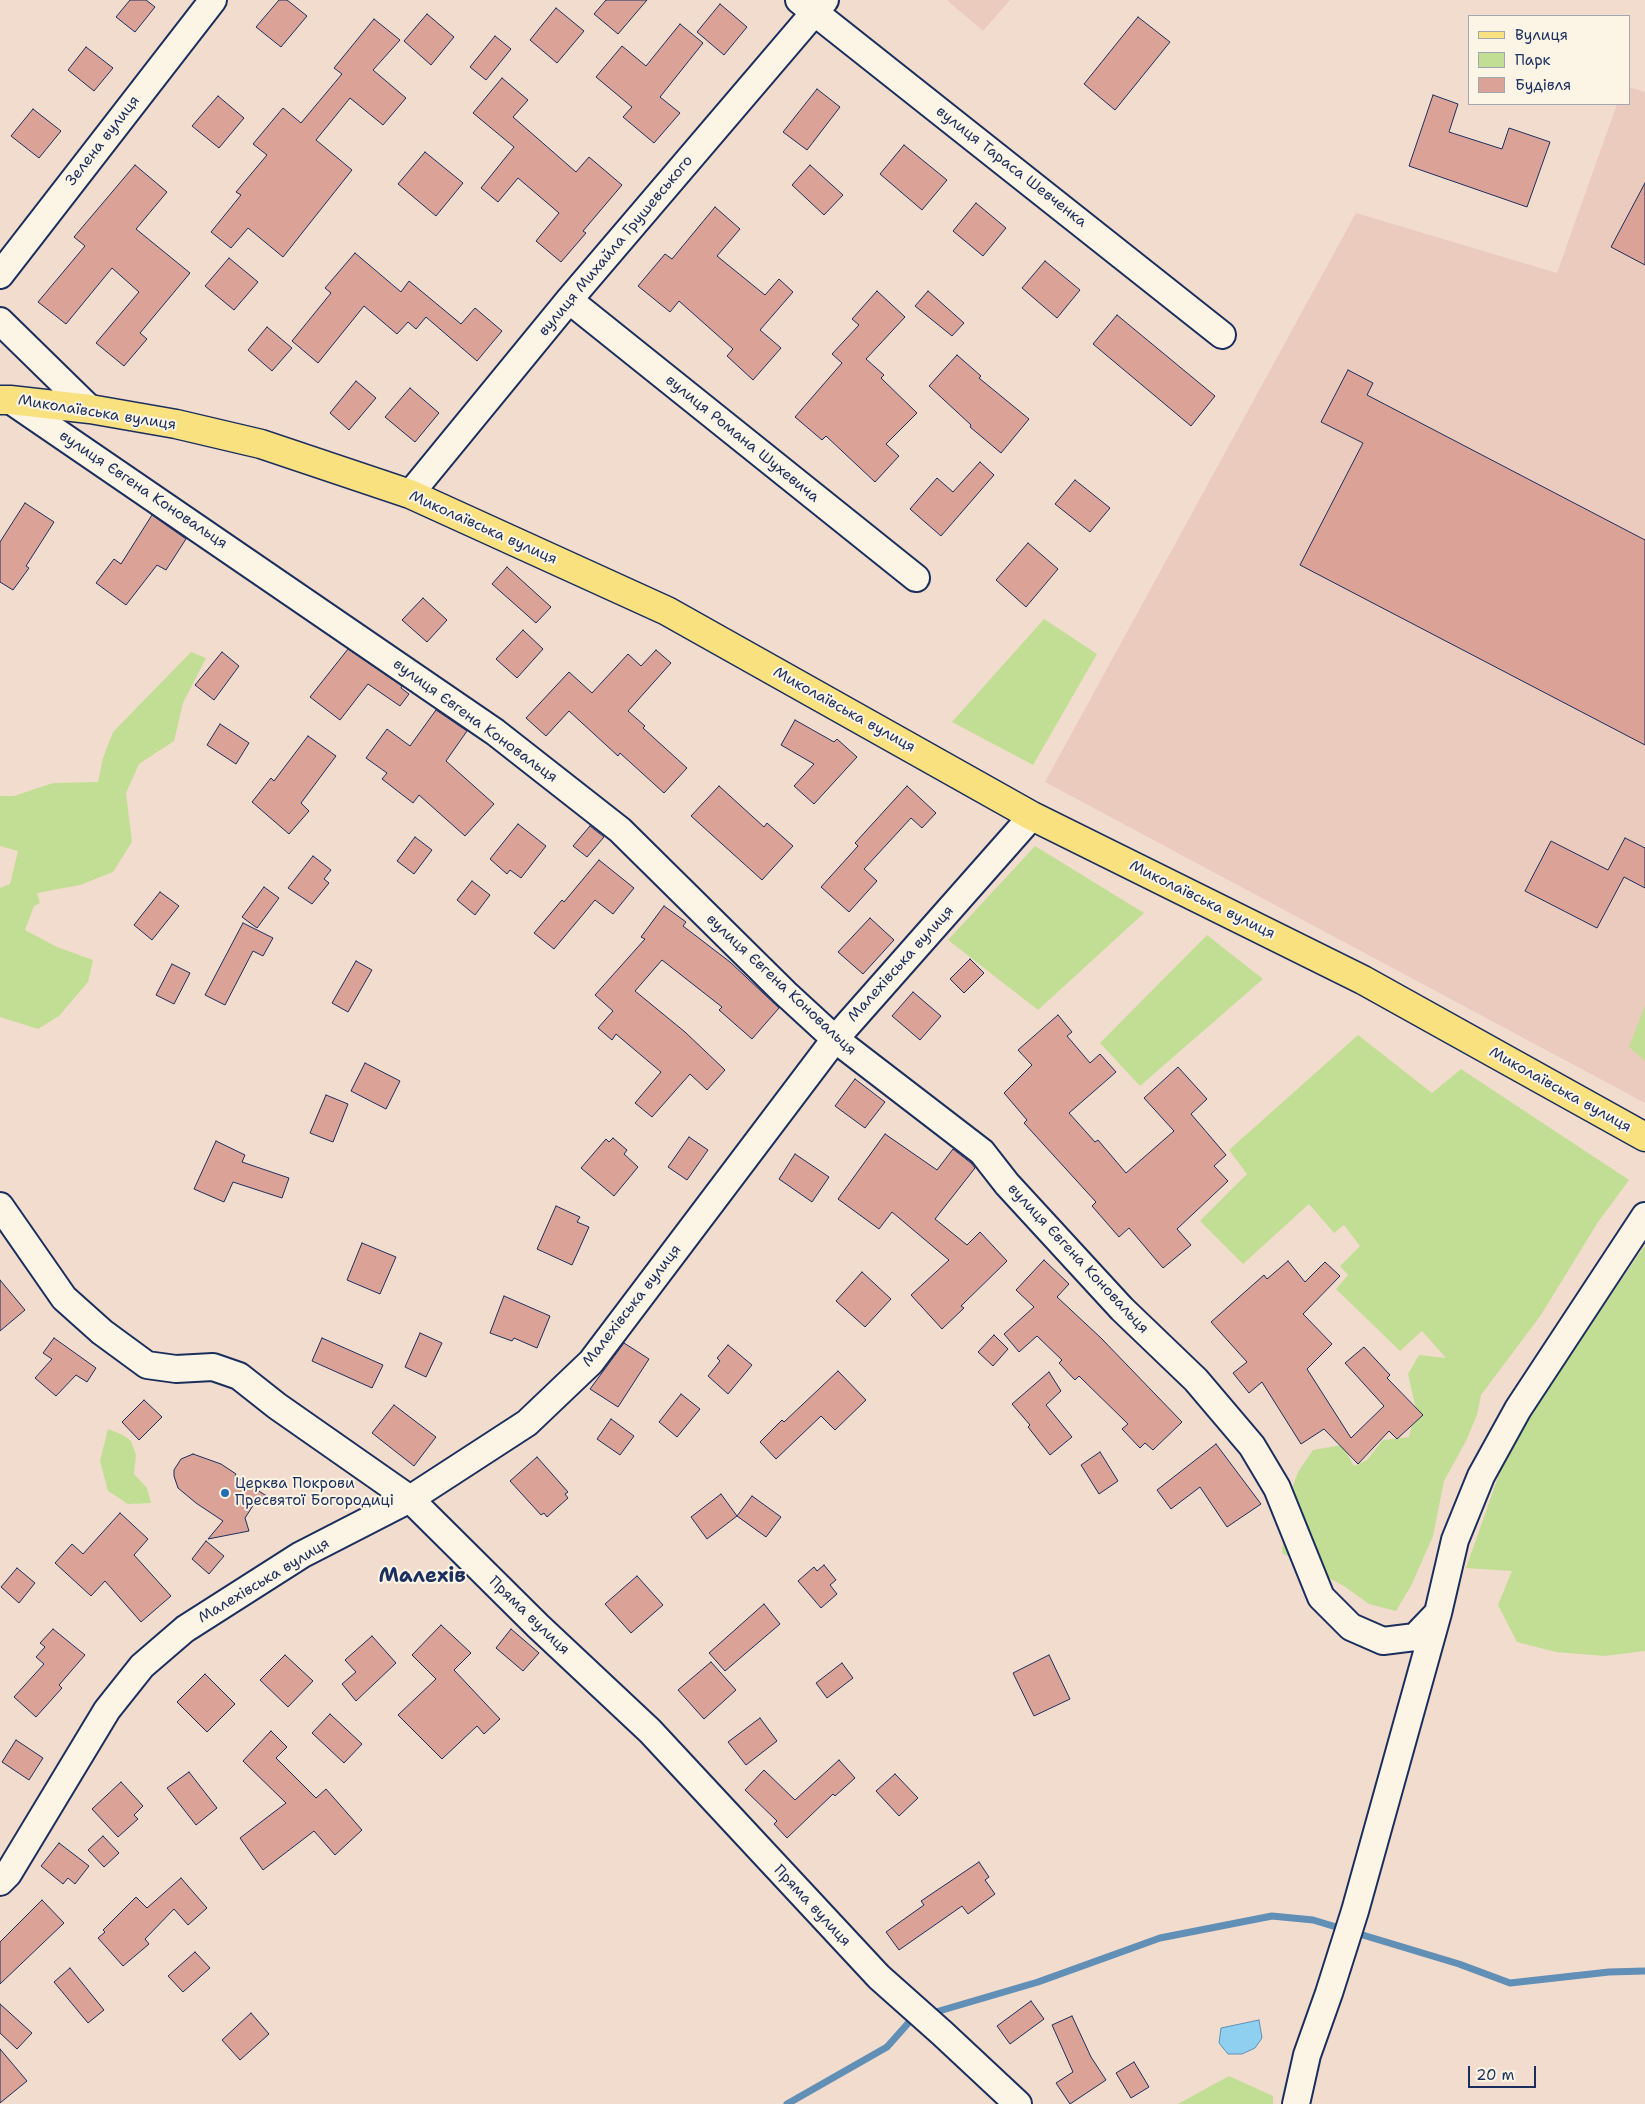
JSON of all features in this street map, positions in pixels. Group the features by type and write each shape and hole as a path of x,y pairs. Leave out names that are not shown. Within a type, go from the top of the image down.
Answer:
{"main road":[{"name":"Миколаївська вулиця","path":"5,400 90,409 176,424 261,444 410,494 667,611 1032,816 1363,980 1645,1137"}],"street":[{"name":"Зелена вулиця","path":"0,275 206,2"},
{"name":"вулиця Михайла Грушевського","path":"410,494 813,4"},
{"name":"вулиця Тараса Шевченка","path":"813,4 1222,335"},
{"name":"вулиця Романа Шухевича","path":"569,300 916,578"},
{"path":"0,321 90,409"},
{"name":"вулиця Євгена Коновальця","path":"5,400 503,738 620,830 835,1039 982,1152 1007,1184 1122,1309 1202,1388 1252,1446 1276,1488 1321,1597 1351,1627 1383,1641 1415,1637 1438,1613"},
{"name":"Малехівська вулиця","path":"0,1882 8,1874 107,1710 142,1666 185,1629 301,1555 410,1499 527,1423 591,1362 835,1039 1032,816"},
{"name":"Пряма вулиця","path":"0,1206 64,1298 102,1332 147,1365 176,1369 213,1367 238,1376 277,1406 410,1499 538,1626 650,1731 879,1977 1018,2104"},
{"path":"1296,2104 1307,2055 1355,1912 1438,1613 1455,1540 1481,1476 1518,1409 1645,1216"}],"shaded area":[{"path":"947,0 1010,0 983,31"},
{"path":"1630,87 1645,92 1645,1103 1045,782 1356,213 1557,273 1617,105 1630,105"}],"green space":[{"path":"1044,619 1097,654 1033,765 952,722"},
{"path":"191,652 206,658 183,703 174,741 139,764 126,793 132,842 113,872 80,885 37,893 40,903 34,906 25,930 57,947 93,960 88,982 59,1016 38,1029 0,1017 0,888 10,884 18,851 0,846 0,796 14,796 53,783 98,782 103,758 113,732"},
{"path":"1035,846 1144,913 1038,1010 948,940"},
{"path":"1207,935 1263,979 1140,1086 1100,1043"},
{"path":"1645,1005 1645,1061 1629,1047"},
{"path":"1358,1035 1432,1093 1461,1069 1629,1180 1598,1222 1541,1315 1481,1395 1477,1415 1466,1441 1444,1481 1433,1536 1412,1584 1396,1611 1369,1604 1344,1586 1282,1553 1287,1502 1298,1472 1313,1450 1342,1445 1354,1466 1367,1460 1383,1440 1409,1437 1416,1409 1408,1374 1419,1355 1446,1358 1422,1331 1400,1351 1336,1289 1348,1275 1340,1266 1360,1246 1344,1225 1334,1233 1309,1204 1243,1264 1200,1221 1247,1174 1229,1150"},
{"path":"1645,1245 1645,1651 1604,1656 1556,1652 1517,1642 1498,1605 1512,1571 1466,1568 1510,1443"},
{"path":"108,1429 123,1435 131,1441 136,1455 134,1474 147,1488 151,1503 128,1504 108,1491 100,1461"},
{"path":"1229,2076 1273,2096 1273,2104 1178,2104"}],"water":[{"path":"1259,2020 1262,2038 1255,2048 1242,2054 1228,2054 1219,2043 1221,2028"}],"building":[{"path":"130,0 146,0 155,7 135,32 116,17"},
{"path":"279,0 287,0 307,16 281,47 256,27"},
{"path":"606,0 647,0 618,34 594,14"},
{"path":"720,4 747,27 724,55 697,32"},
{"path":"556,8 584,31 557,63 530,40"},
{"path":"427,14 454,37 431,65 404,41"},
{"path":"1138,17 1170,42 1115,110 1084,84"},
{"path":"374,19 400,40 373,70 406,98 383,125 350,98 316,140 352,170 283,257 248,228 231,248 211,232 241,195 236,192 267,155 253,144 283,108 301,123 342,74 334,68"},
{"path":"680,24 703,43 660,97 680,113 654,143 623,117 632,107 596,77 622,46 646,66"},
{"path":"495,36 511,49 486,80 470,67"},
{"path":"86,47 113,68 94,91 68,70"},
{"path":"502,78 528,100 513,117 576,172 589,157 622,185 583,231 586,233 561,262 536,241 559,213 518,178 498,202 481,188 514,147 473,113"},
{"path":"817,89 840,107 807,150 783,132"},
{"path":"1433,95 1458,104 1449,132 1502,149 1509,128 1550,142 1527,207 1409,166"},
{"path":"218,96 244,118 219,148 192,126"},
{"path":"33,109 61,131 39,158 11,136"},
{"path":"904,145 947,180 922,210 880,174"},
{"path":"425,152 463,183 436,216 398,184"},
{"path":"135,165 167,192 136,229 190,273 140,333 147,339 124,366 96,343 139,292 112,268 66,324 38,302 85,246 74,237"},
{"path":"810,165 843,195 824,215 792,185"},
{"path":"1645,183 1645,265 1611,247"},
{"path":"976,203 1006,228 983,256 953,231"},
{"path":"715,207 740,229 717,256 765,295 779,279 793,292 760,330 781,348 753,380 727,356 733,349 679,301 670,312 638,286 665,254 672,259"},
{"path":"355,253 401,292 409,281 461,324 475,308 502,331 477,361 426,317 416,329 408,322 397,334 364,306 318,363 292,341 331,293 325,288"},
{"path":"229,258 258,282 234,310 205,286"},
{"path":"1045,261 1080,290 1057,318 1022,288"},
{"path":"877,291 905,317 866,359 884,375 881,378 917,413 886,444 899,456 875,482 826,436 822,440 795,417 842,363 832,354 859,325 852,319"},
{"path":"928,291 964,323 952,336 915,306"},
{"path":"1117,315 1215,396 1191,426 1093,344"},
{"path":"267,327 292,348 272,371 248,350"},
{"path":"957,355 981,376 979,378 1029,419 1001,453 970,427 971,425 929,386"},
{"path":"1348,370 1373,383 1367,395 1645,540 1645,745 1300,565 1363,443 1321,422"},
{"path":"356,381 376,398 349,430 330,413"},
{"path":"410,388 439,413 415,442 385,417"},
{"path":"980,462 994,475 941,536 910,509 937,478 953,492"},
{"path":"1075,480 1110,508 1090,532 1055,504"},
{"path":"25,503 54,522 26,566 29,568 13,590 0,582 0,542"},
{"path":"152,515 186,539 166,570 157,565 126,605 96,583 114,559 121,564"},
{"path":"1028,543 1058,569 1026,607 996,580"},
{"path":"507,567 551,607 536,623 492,584"},
{"path":"423,598 447,620 427,642 402,620"},
{"path":"523,630 543,649 517,678 496,659"},
{"path":"348,649 402,686 401,688 409,694 400,706 368,684 340,720 310,697"},
{"path":"656,650 671,663 628,711 645,726 643,728 687,768 664,793 620,753 618,756 569,711 546,736 526,718 569,672 592,693 628,654 641,666"},
{"path":"222,652 239,666 214,700 195,685"},
{"path":"436,710 467,731 446,761 494,804 465,836 419,795 413,803 382,779 387,773 366,758 387,729 410,746"},
{"path":"795,720 834,742 837,739 857,757 814,804 794,786 814,764 781,745"},
{"path":"220,724 249,743 236,764 207,745"},
{"path":"308,736 336,756 301,803 309,811 289,834 252,802 271,778 274,781"},
{"path":"719,786 764,827 767,823 793,846 762,880 691,816"},
{"path":"907,786 936,813 922,828 911,818 864,869 877,881 849,912 821,887 858,846 855,843"},
{"path":"518,824 546,846 521,878 510,870 507,874 490,859"},
{"path":"590,826 604,837 587,857 573,846"},
{"path":"415,837 432,850 414,874 397,861"},
{"path":"1625,838 1645,848 1645,888 1624,877 1597,928 1525,891 1551,841 1608,870"},
{"path":"313,856 331,870 324,879 329,883 312,904 288,888"},
{"path":"599,860 634,888 613,914 595,900 554,949 534,933 562,900 564,902"},
{"path":"472,881 490,895 475,915 457,900"},
{"path":"264,887 279,898 257,928 242,917"},
{"path":"160,892 179,906 152,940 134,925"},
{"path":"664,906 686,922 683,926 730,962 779,1008 752,1039 719,1010 722,1007 662,960 635,991 685,1032 725,1070 707,1090 690,1074 652,1117 635,1103 661,1072 616,1034 612,1040 598,1028 613,1011 595,995 645,939 641,937"},
{"path":"870,918 894,940 863,974 838,952"},
{"path":"243,923 273,938 263,956 253,951 225,1005 205,995"},
{"path":"970,959 984,973 964,993 950,979"},
{"path":"356,961 372,970 348,1012 332,1003"},
{"path":"172,964 190,973 174,1004 156,995"},
{"path":"913,992 941,1016 920,1040 892,1016"},
{"path":"1058,1015 1072,1032 1067,1036 1090,1063 1100,1054 1116,1072 1069,1113 1095,1142 1098,1140 1126,1173 1174,1131 1144,1098 1178,1067 1207,1099 1191,1114 1226,1155 1214,1166 1228,1181 1177,1229 1191,1245 1163,1268 1129,1228 1119,1237 1092,1206 1096,1202 1024,1123 1027,1120 1004,1093 1032,1065 1018,1050"},
{"path":"365,1063 400,1081 386,1109 351,1091"},
{"path":"855,1079 885,1102 865,1128 835,1106"},
{"path":"326,1095 348,1104 333,1142 310,1133"},
{"path":"885,1134 937,1170 953,1149 971,1163 975,1168 935,1219 967,1245 980,1232 1007,1261 961,1306 964,1308 942,1329 911,1295 949,1260 892,1212 879,1229 838,1199"},
{"path":"689,1137 708,1150 687,1180 668,1167"},
{"path":"613,1138 627,1150 624,1154 638,1167 614,1196 581,1168 606,1139 609,1142"},
{"path":"216,1141 245,1155 242,1162 289,1178 282,1198 233,1182 224,1202 194,1189"},
{"path":"795,1154 829,1177 812,1202 779,1179"},
{"path":"556,1206 580,1217 577,1222 589,1227 572,1265 537,1249"},
{"path":"362,1243 396,1257 380,1294 347,1280"},
{"path":"1044,1260 1069,1284 1057,1297 1101,1338 1182,1422 1153,1450 1145,1443 1140,1448 1122,1429 1128,1424 1079,1376 1075,1380 1059,1363 1062,1360 1037,1336 1019,1352 1004,1334 1034,1307 1016,1290"},
{"path":"1288,1261 1305,1282 1325,1262 1340,1276 1303,1314 1332,1344 1307,1369 1351,1438 1384,1406 1345,1363 1364,1347 1390,1375 1387,1378 1423,1415 1397,1439 1389,1431 1358,1464 1324,1429 1301,1444 1262,1382 1249,1393 1233,1373 1247,1362 1211,1322 1264,1275 1267,1279"},
{"path":"862,1272 891,1299 865,1327 836,1301"},
{"path":"0,1280 25,1310 0,1331"},
{"path":"504,1296 550,1316 537,1348 514,1338 512,1341 490,1333"},
{"path":"420,1333 442,1343 426,1377 405,1367"},
{"path":"994,1335 1008,1349 993,1366 978,1352"},
{"path":"54,1338 96,1368 87,1382 76,1375 56,1396 35,1378 52,1359 43,1353"},
{"path":"322,1338 383,1365 372,1388 312,1361"},
{"path":"624,1343 649,1359 618,1407 590,1389"},
{"path":"728,1345 752,1365 728,1394 708,1376 720,1361 717,1358"},
{"path":"838,1371 866,1400 835,1430 821,1416 776,1459 760,1442"},
{"path":"1049,1372 1061,1391 1046,1405 1072,1437 1050,1455 1028,1427 1030,1425 1012,1404"},
{"path":"681,1394 700,1409 677,1437 659,1422"},
{"path":"144,1400 162,1417 139,1440 122,1422"},
{"path":"394,1405 436,1437 414,1466 372,1433"},
{"path":"611,1419 634,1436 620,1455 597,1439"},
{"path":"1216,1444 1261,1504 1227,1527 1200,1487 1171,1509 1157,1490"},
{"path":"1100,1452 1118,1481 1099,1494 1081,1465"},
{"name":"Церква Покрови Пресвятої Богородиці","path":"193,1454 221,1464 236,1474 235,1476 273,1500 254,1504 245,1518 249,1531 208,1539 223,1521 178,1488 174,1476 174,1470 181,1459"},
{"path":"537,1457 568,1492 565,1494 568,1498 547,1517 544,1513 541,1515 510,1481"},
{"path":"721,1494 737,1516 707,1539 691,1517"},
{"path":"752,1496 781,1517 766,1537 737,1516"},
{"path":"120,1513 148,1539 134,1555 171,1596 141,1622 105,1581 91,1596 55,1563 72,1544 83,1554"},
{"path":"206,1541 224,1556 209,1574 192,1559"},
{"path":"824,1565 836,1580 830,1585 837,1594 821,1608 798,1581 814,1567 817,1571"},
{"path":"17,1568 35,1583 19,1603 1,1587"},
{"path":"637,1576 663,1605 631,1633 605,1604"},
{"path":"764,1604 780,1624 725,1671 709,1653"},
{"path":"441,1625 471,1653 454,1670 500,1719 484,1734 477,1726 442,1759 398,1715 436,1679 412,1655"},
{"path":"53,1629 85,1655 59,1685 62,1688 36,1717 14,1697 44,1664 36,1657 45,1647 40,1643"},
{"path":"511,1629 539,1653 523,1671 496,1648"},
{"path":"372,1636 396,1663 356,1701 342,1684 356,1672 345,1660"},
{"path":"285,1655 313,1681 288,1707 260,1680"},
{"path":"1049,1655 1070,1699 1034,1716 1013,1673"},
{"path":"711,1662 736,1690 704,1719 678,1690"},
{"path":"842,1663 853,1678 827,1698 816,1683"},
{"path":"205,1674 235,1704 207,1732 177,1702"},
{"path":"330,1714 362,1744 344,1763 312,1733"},
{"path":"760,1718 777,1741 746,1765 728,1742"},
{"path":"271,1731 287,1747 276,1758 316,1798 326,1789 362,1830 335,1855 314,1831 263,1870 240,1838 286,1803 243,1761"},
{"path":"16,1740 43,1758 29,1780 2,1762"},
{"path":"839,1760 855,1778 835,1796 833,1794 787,1838 774,1824 777,1821 745,1790 764,1770 795,1800"},
{"path":"189,1772 217,1808 196,1825 167,1788"},
{"path":"895,1774 918,1798 899,1816 876,1791"},
{"path":"121,1782 143,1806 134,1815 138,1819 118,1837 92,1809"},
{"path":"103,1836 119,1853 104,1867 88,1850"},
{"path":"59,1843 89,1866 75,1884 68,1878 63,1884 41,1866"},
{"path":"979,1862 989,1877 985,1880 995,1894 968,1914 962,1906 899,1950 886,1932 924,1905 921,1901"},
{"path":"181,1878 207,1908 188,1925 174,1909 145,1939 149,1944 123,1966 98,1938 105,1932 103,1930 136,1897 147,1908"},
{"path":"42,1900 64,1923 0,1984 0,1942"},
{"path":"195,1952 210,1968 183,1992 168,1976"},
{"path":"70,1968 104,2010 88,2023 54,1982"},
{"path":"1031,2001 1044,2019 1010,2044 997,2026"},
{"path":"0,2004 32,2033 17,2049 0,2033"},
{"path":"251,2013 269,2034 240,2060 222,2040"},
{"path":"1072,2016 1091,2057 1106,2080 1070,2104 1056,2083 1073,2072 1052,2025"},
{"path":"0,2049 27,2081 0,2103"},
{"path":"1134,2062 1149,2087 1131,2098 1116,2073"}],"waterway":[{"path":"929,2014 1038,1982 1160,1938 1272,1916 1313,1920 1459,1964 1510,1983 1609,1972 1645,1971"},
{"path":"787,2104 887,2047 911,2020 917,2018"}],"place":[{"name":"Церква Покрови Пресвятої Богородиці","path":"225,1493"}],"district":[{"name":"Малехів","path":"422,1577"}]}
